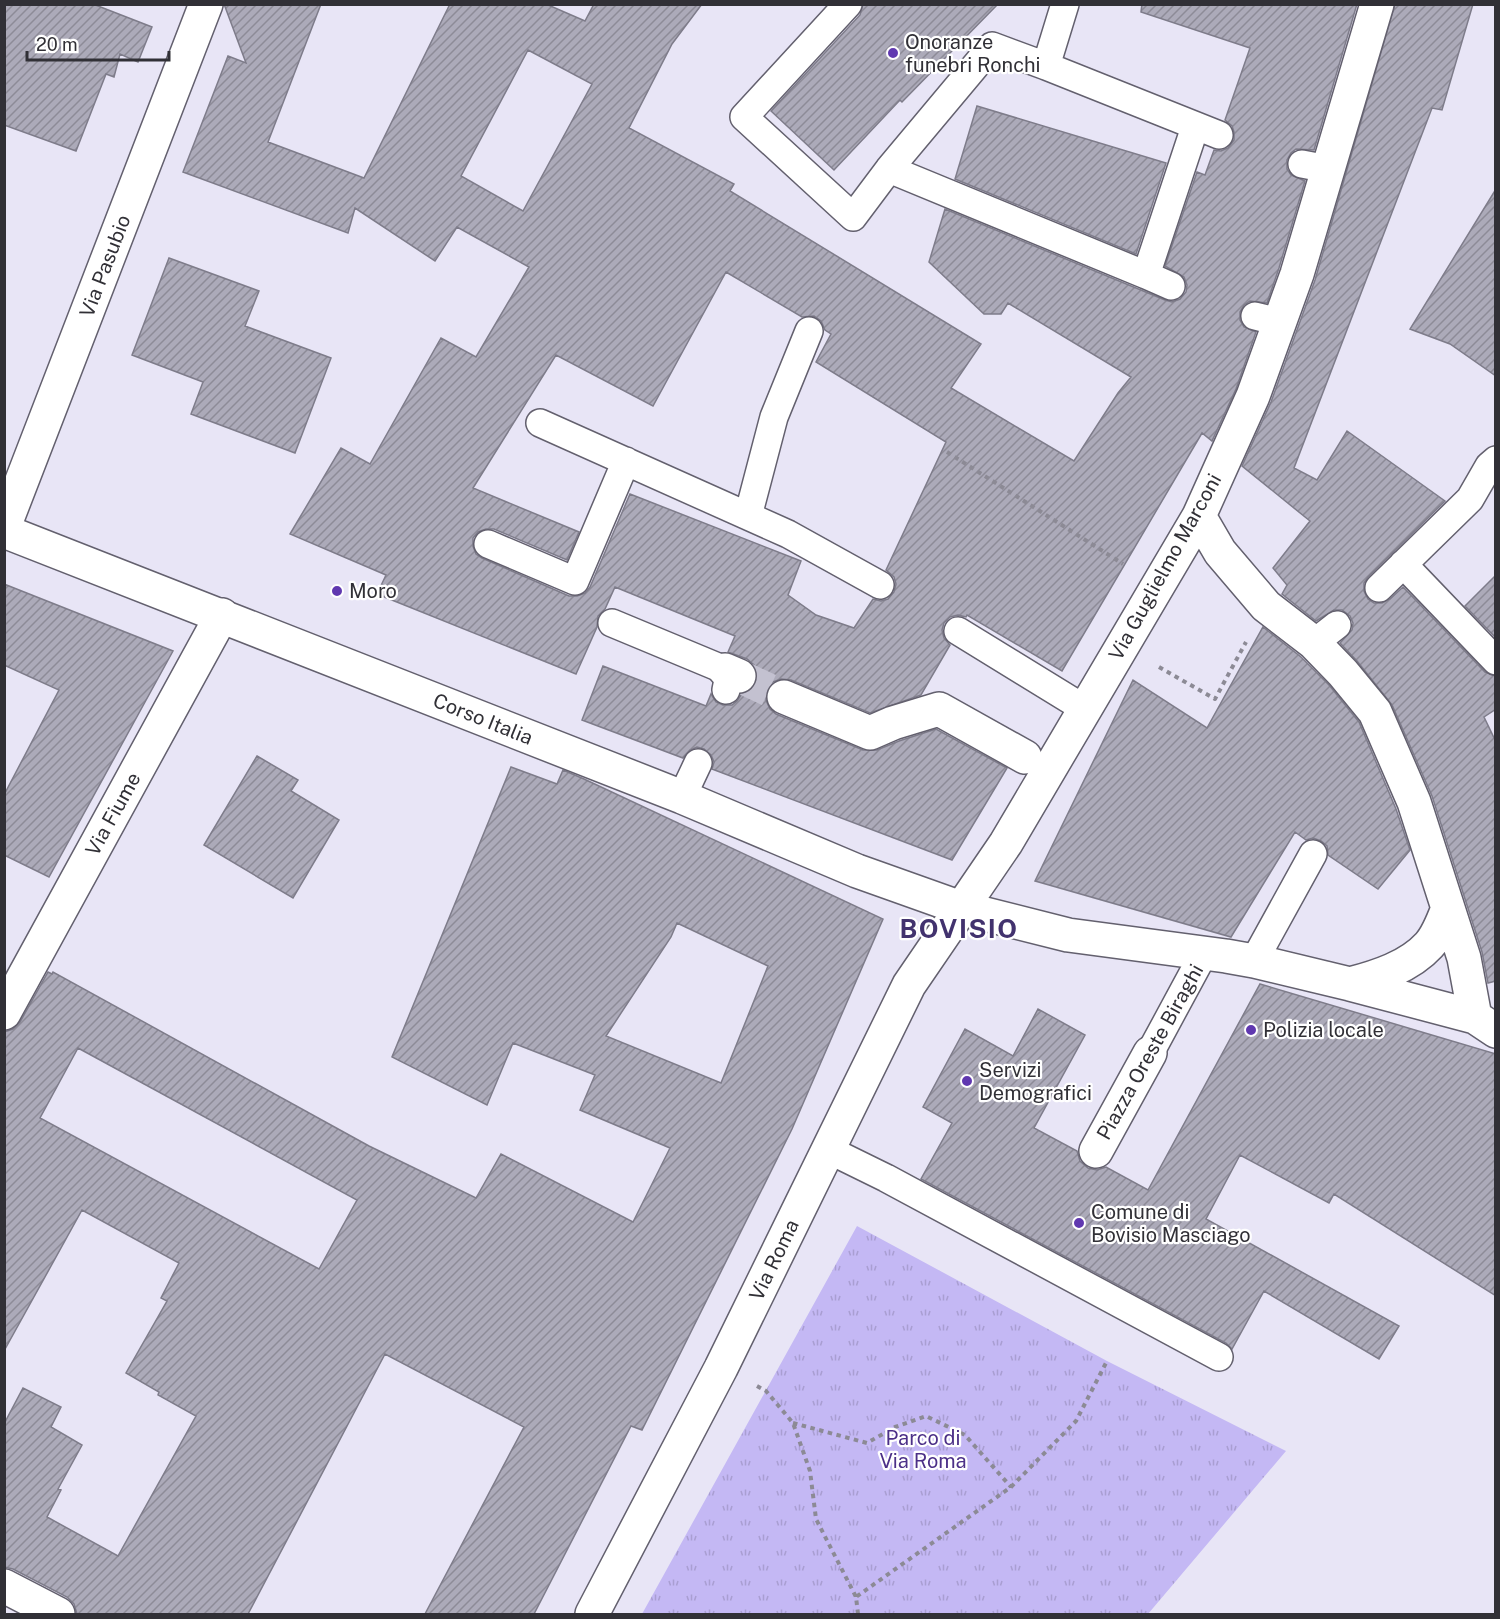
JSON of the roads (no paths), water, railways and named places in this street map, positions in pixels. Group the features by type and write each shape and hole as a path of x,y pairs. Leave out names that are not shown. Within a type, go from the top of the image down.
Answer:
{"street":[{"name":"Via Pasubio","path":"4,529 206,4"},
{"name":"Via Guglielmo Marconi","path":"961,908 1006,843 1199,516 1253,396 1267,319 1297,274 1315,166 1377,4"},
{"path":"1199,516 1220,552 1266,606 1326,634 1342,673 1375,712 1405,778 1485,1024"},
{"name":"Corso Italia","path":"4,529 682,797 858,871 961,908"},
{"name":"Via Fiume","path":"4,1013 222,615"},
{"path":"784,697 870,733 892,723 939,709 1025,757"},
{"name":"Piazza Oreste Biraghi","path":"961,908 1068,935 1254,961 1350,984 1485,1024"},
{"name":"Via Roma","path":"592,1614 721,1368 909,985 961,908"},
{"path":"1350,984 1380,976 1416,956 1429,945 1441,927 1448,908"},
{"name":"Piazza Oreste Biraghi","path":"1096,1151 1150,1053"},
{"path":"4,1586 58,1614"}],"lane":[{"path":"848,4 744,117 854,217 889,169 992,46 1046,66 1207,131 1146,275"},
{"path":"1046,66 1065,4"},
{"path":"889,169 1171,286"},
{"path":"748,516 774,417 809,331"},
{"path":"540,423 788,534 880,585"},
{"path":"488,544 575,580 626,462"},
{"path":"1379,588 1470,499 1493,466"},
{"path":"1403,564 1496,661"},
{"path":"612,623 730,679"},
{"path":"958,631 1084,709"},
{"path":"682,797 698,764"},
{"path":"1254,961 1313,854"},
{"name":"Piazza Oreste Biraghi","path":"1150,1053 1204,953"},
{"path":"829,1150 886,1178 1219,1357"}],"tunnel":[{"path":"739,676 784,697"}],"place":[{"name":"Onoranze funebri Ronchi","path":"893,53"},
{"name":"Moro","path":"337,591"},
{"name":"Polizia locale","path":"1251,1030"},
{"name":"Servizi Demografici","path":"967,1081"},
{"name":"Comune di Bovisio Masciago","path":"1079,1223"}],"district":[{"name":"BOVISIO","path":"959,929"}],"park label":[{"name":"Parco di Via Roma","path":"923,1450"}]}
